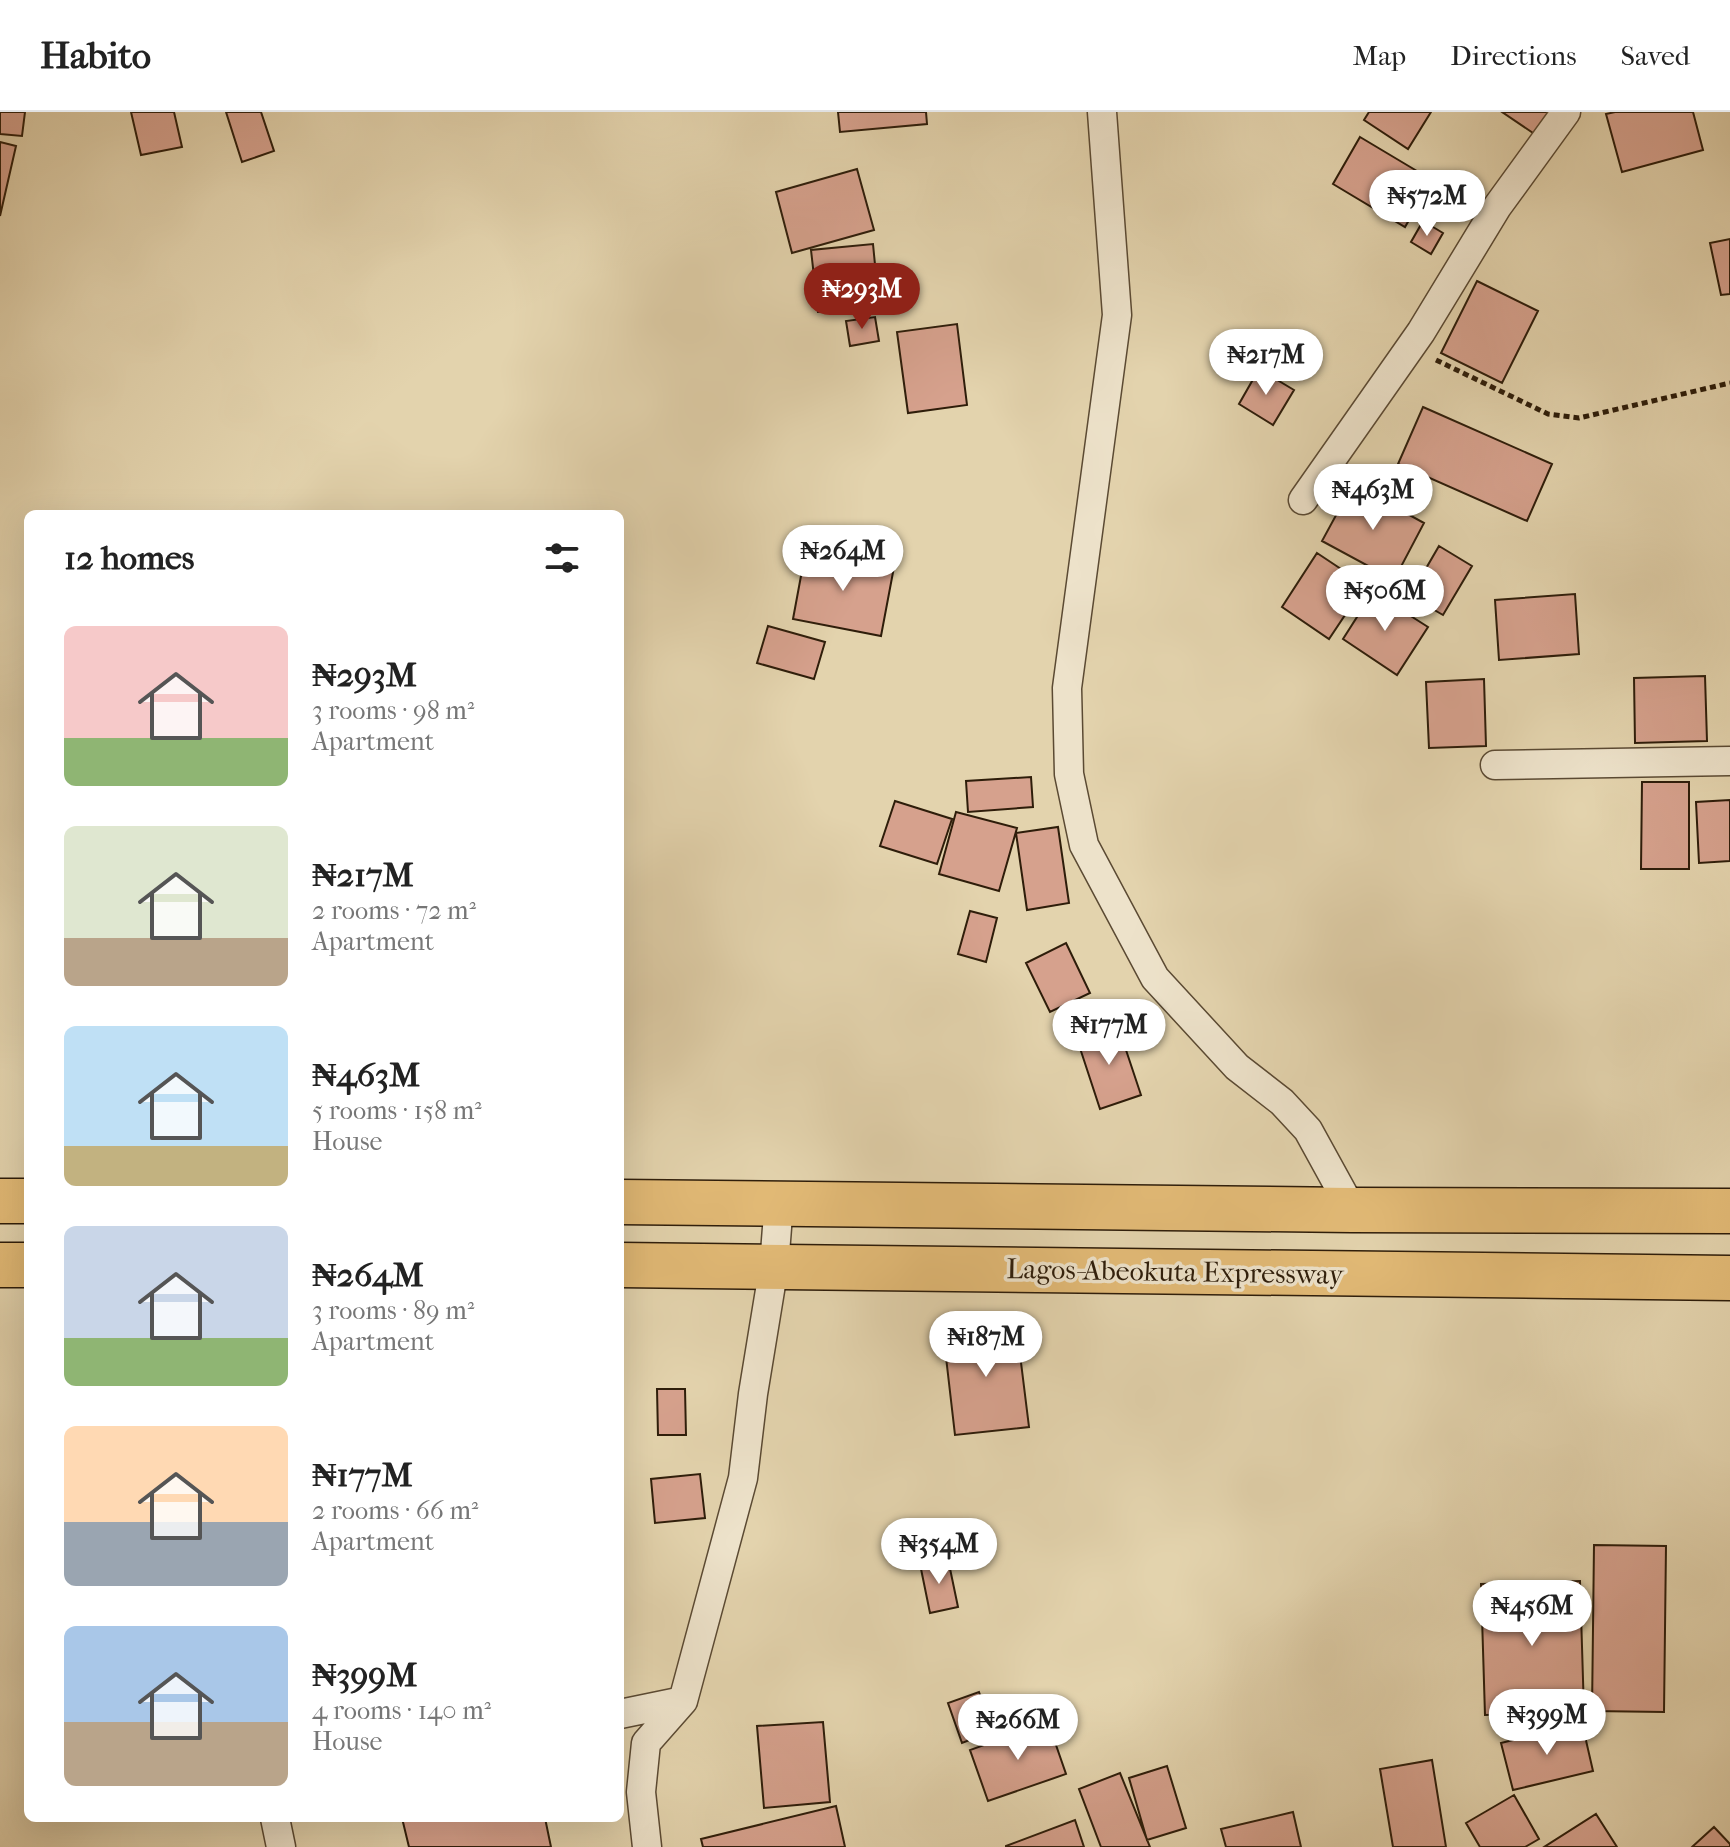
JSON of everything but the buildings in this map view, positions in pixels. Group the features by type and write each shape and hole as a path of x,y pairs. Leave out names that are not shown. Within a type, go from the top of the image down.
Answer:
{"highway":[{"path":"0,1201 24,1201"},
{"path":"624,1202 1730,1211"},
{"path":"0,1265 24,1265"},
{"name":"Lagos-Abeokuta Expressway","path":"624,1265 1730,1278"}],"street":[{"path":"1102,112 1117,315 1067,688 1069,774 1084,845 1155,978 1237,1067 1282,1102 1308,1130 1352,1210"},
{"path":"1303,500 1410,348 1497,207 1566,112"},
{"path":"1495,765 1730,761"},
{"path":"647,1847 641,1792 646,1743 683,1701 743,1478 774,1266 779,1202"},
{"path":"624,1713 683,1701"},
{"path":"276,1822 281,1847"}],"path":[{"path":"1410,348 1548,414 1579,418 1730,383"}]}
